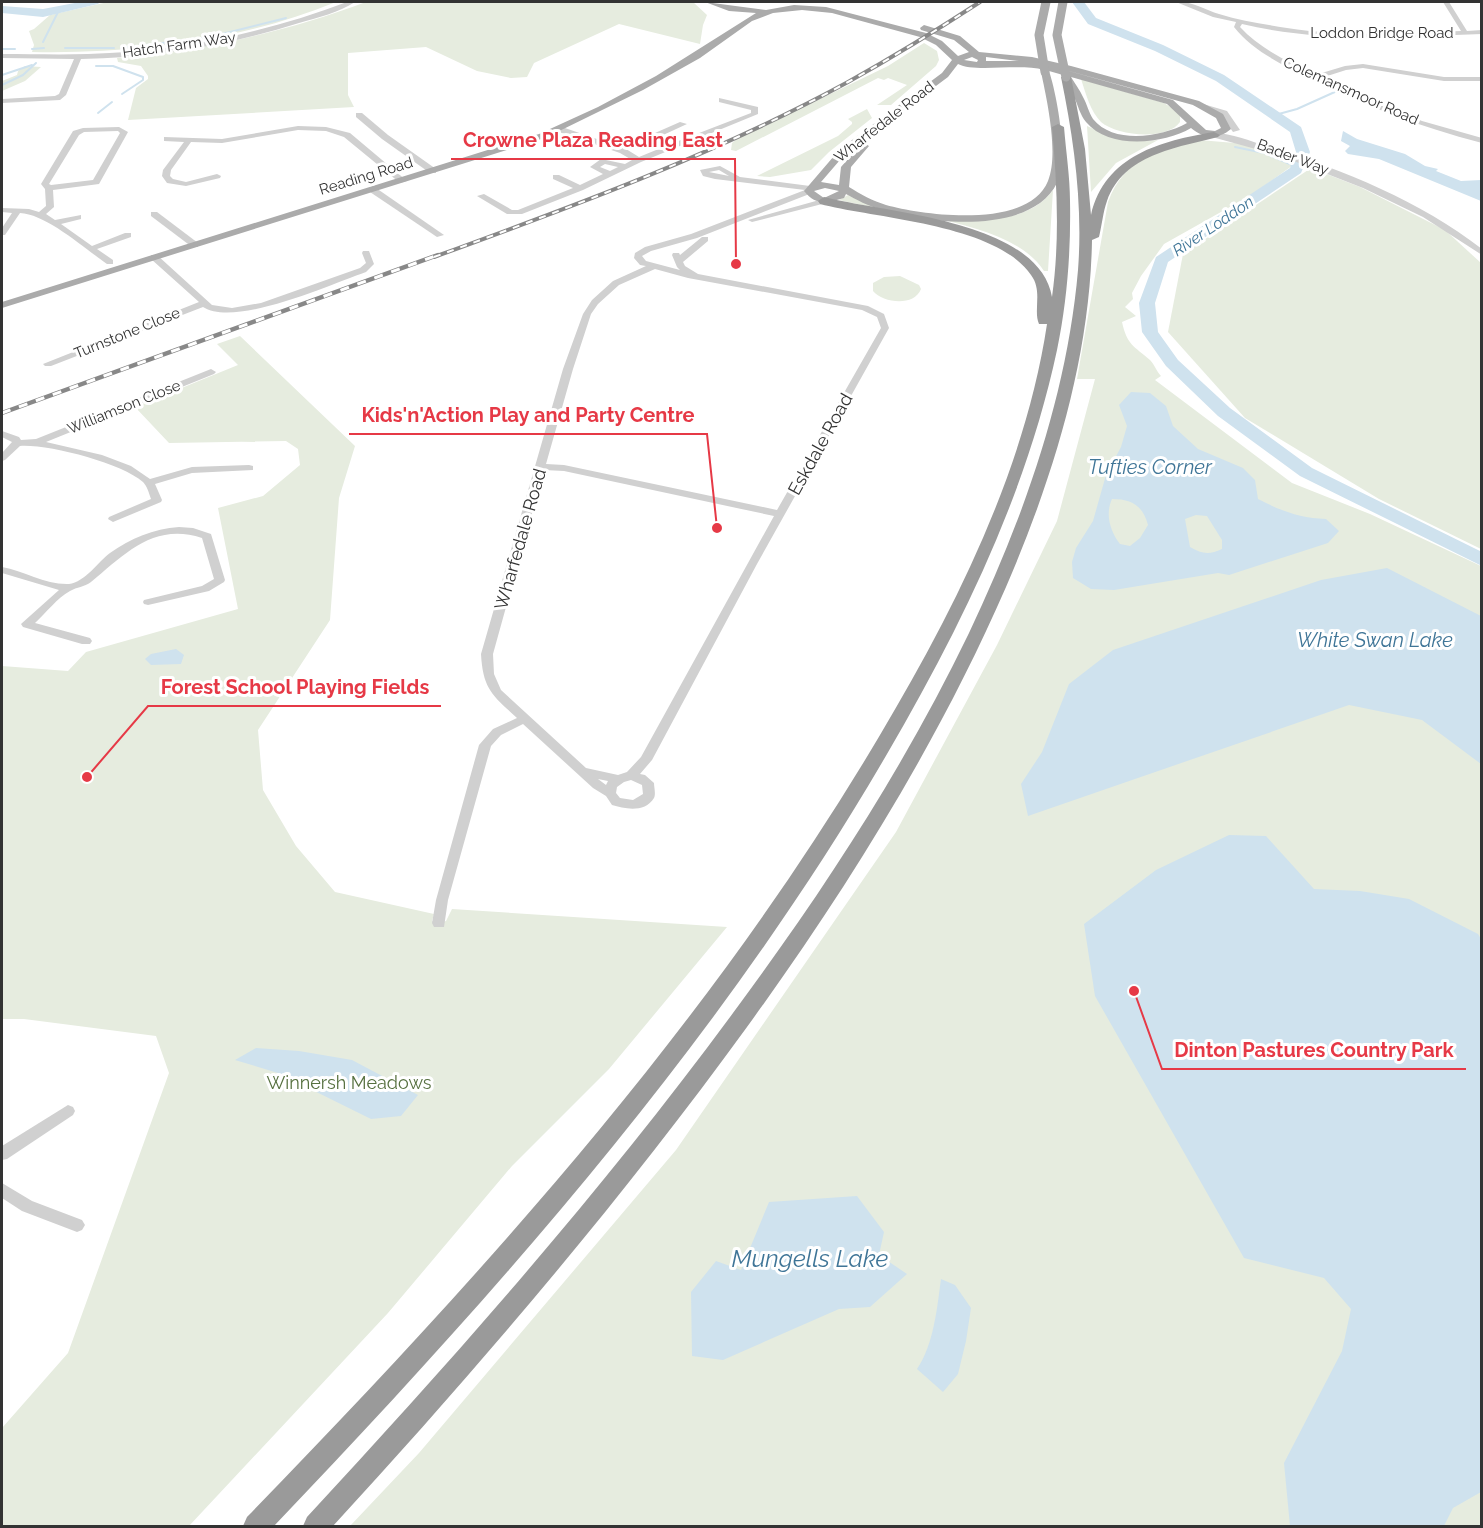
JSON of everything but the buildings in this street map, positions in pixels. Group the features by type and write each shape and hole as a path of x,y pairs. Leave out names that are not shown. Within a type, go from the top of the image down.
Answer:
{"highway":[{"path":"316,1527 493,1330 643,1151 780,965 869,830 909,764 954,680 990,606 1022,529 1063,397 1076,334 1084,267 1086,223 1082,158 1066,77"},
{"path":"256,1527 393,1383 528,1233 657,1075 787,899 874,764 946,632 998,516 1022,449 1052,333 1062,256 1064,198 1058,127"},
{"path":"1084,267 1105,190 1116,176 1140,157 1162,146 1215,135"},
{"path":"824,201 976,235 1005,246 1028,261 1041,280 1046,302 1037,397"}],"main road":[{"path":"710,2 721,7 740,10 832,5"},
{"path":"793,2 832,5 957,38 988,55"},
{"name":"Reading Road","path":"2,305 403,181 559,129 648,84 702,52 746,21 793,2"},
{"path":"823,2 923,34 936,41 957,60 964,65 1033,64 1163,99 1181,109 1199,131 1215,135 1225,131 1225,123 1218,114 1196,103 1039,60 977,54 964,55 957,60"},
{"path":"844,188 840,196 824,201 814,197 811,188 828,184 844,188 878,205 927,214 975,218 1012,213 1039,200 1054,178 1058,127 1039,35 1046,2"},
{"path":"1063,2 1056,35 1066,77 1077,92 1089,120 1107,132 1130,137 1157,138 1179,132 1191,124 1205,120 1225,123"},
{"path":"721,7 728,13 728,21 722,36"},
{"path":"957,38 983,59 979,65"},
{"path":"928,85 945,65 949,52"},
{"name":"Wharfedale Road","path":"811,188 843,152 928,85 945,75 957,60"},
{"name":"Wharfedale Road","path":"844,188 846,167 863,147 960,75 979,65"}],"street":[{"name":"Hatch Farm Way","path":"2,56 78,57 213,42 281,26 352,2"},
{"name":"Loddon Bridge Road","path":"1179,2 1240,22 1292,32 1365,36 1482,32"},
{"path":"1446,2 1465,32"},
{"name":"Colemansmoor Road","path":"1240,22 1237,25 1238,31 1252,44 1317,77 1376,106 1420,123 1482,141"},
{"path":"2,101 57,98 62,95 78,57"},
{"path":"1317,77 1345,68 1363,66 1444,79 1482,79"},
{"path":"481,196 510,212 519,212 580,188 638,160 754,114 755,109 722,100"},
{"path":"1196,103 1224,112 1236,129"},
{"path":"359,115 385,137 433,171"},
{"path":"719,115 730,123"},
{"name":"Bader Way","path":"1225,123 1249,141"},
{"path":"667,148 655,142 658,135 683,124"},
{"path":"167,139 235,141 298,128 326,129 347,135 403,181"},
{"path":"41,214 50,207 49,188 45,184 76,133 83,130 119,129 124,132 96,182 49,188"},
{"path":"559,129 623,151 638,160"},
{"name":"Bader Way","path":"1215,135 1249,141 1337,174 1408,205 1455,232 1482,253"},
{"path":"188,141 167,170 166,176 170,181 186,184 218,176"},
{"path":"608,173 594,166 604,161 625,166"},
{"path":"556,177 580,188"},
{"path":"740,178 811,188"},
{"path":"653,248 694,236 811,188"},
{"path":"373,190 440,235"},
{"path":"677,257 705,239 791,209 824,201"},
{"path":"2,210 41,214 110,262"},
{"path":"2,233 16,211"},
{"path":"154,214 195,245"},
{"path":"54,223 78,217"},
{"path":"93,248 129,235"},
{"path":"653,248 677,257 681,267 695,276"},
{"name":"Wharfedale Road","path":"610,794 524,719 494,688 487,667 487,654 584,321 595,302 616,283 641,252 653,248"},
{"path":"154,257 205,303 216,309 243,310 363,270 370,264 366,253"},
{"name":"Wharfedale Road","path":"616,283 677,257"},
{"path":"633,263 643,263 695,276"},
{"name":"Eskdale Road","path":"625,778 646,760 780,514 885,328 884,320 865,308 695,276"},
{"path":"293,282 302,290"},
{"name":"Turnstone Close","path":"48,364 205,303"},
{"name":"Williamson Close","path":"37,442 211,372"},
{"path":"2,434 16,439 17,443"},
{"path":"2,458 17,443 37,442 99,457 127,468 149,482 157,500 113,519"},
{"path":"541,467 564,468 780,514"},
{"path":"149,482 192,470 249,468"},
{"path":"2,570 67,588 80,585 118,552 144,537 170,529 193,530 207,536 220,580 205,589 148,602"},
{"path":"67,588 27,624 86,641"},
{"path":"439,923 442,900 485,745 498,732 524,719"},
{"path":"625,778 612,785 610,794 616,802 635,805 649,796 650,773 646,760"},
{"path":"584,772 641,778 648,783"},
{"path":"2,1154 68,1112"},
{"path":"2,1191 27,1206 77,1225"}],"green space":[{"path":"108,2 336,2 263,27 187,42 109,51 32,52 34,45 29,31 50,15"},
{"path":"366,2 693,2 707,15 700,44 619,24 534,63 527,77 511,78 477,71 426,47 348,53 348,95 354,107 128,120 136,88 148,79 148,76 141,66 118,62 117,58 181,50 244,38 336,13"},
{"path":"924,43 937,51 939,60 936,66 891,105 877,105 907,85 888,78 884,80 878,78 736,151 731,150 732,143 737,139 888,66"},
{"path":"25,66 41,67 25,81 2,91 2,81 17,75 18,71"},
{"path":"1081,79 1164,103 1180,113 1180,122 1174,128 1154,134 1130,133 1108,127 1094,113"},
{"path":"867,109 872,118 829,152 811,170 770,177 757,176 838,136 852,124 848,119"},
{"path":"1087,126 1121,138 1139,141 1158,140 1116,163 1091,192"},
{"path":"1199,140 1247,144 1296,163 1253,194 1164,244 1141,276 1132,293 1133,299 1125,307 1136,316 1122,322 1129,340 1150,360 1161,376 1155,380 1292,483 1370,514 1481,566 1481,1526 350,1526 419,1453 676,1150 896,832 997,645 1057,521 1095,379 1077,379 1108,202 1123,175 1144,158"},
{"path":"1311,168 1360,187 1445,230 1481,263 1481,549 1379,499 1245,418 1168,332 1183,254"},
{"path":"1053,190 1048,271 1044,271 1028,254 1006,240 980,230 920,215 839,200 848,195 887,208 939,217 982,220 1023,213 1039,204"},
{"path":"900,276 919,285 921,289 912,299 891,300 873,291 873,283 884,277"},
{"name":"Winnersh Meadows","path":"240,336 355,446 339,498 330,620 258,730 263,790 296,846 335,892 434,914 432,921 439,923 446,921 452,909 727,927 609,1069 512,1166 388,1313 189,1526 2,1526 2,1428 68,1353 169,1073 156,1036 24,1019 2,1019 2,666 68,671 86,652 238,609 218,508 263,496 300,465 298,449 286,441 169,443 135,407 238,365 217,344"}],"water":[{"path":"1343,131 1357,139 1405,154 1425,166 1438,169 1436,171 1461,181 1481,180 1481,201 1379,159 1348,154 1345,151 1350,146 1341,141"},
{"name":"Tufties Corner","path":"1131,392 1150,393 1166,406 1173,426 1198,449 1243,468 1255,480 1258,499 1291,513 1326,519 1339,531 1328,543 1229,575 1218,573 1114,590 1091,589 1073,578 1072,562 1076,548 1093,521 1106,475 1121,447 1127,426 1119,405","holes":["1112,499 1131,502 1140,508 1146,518 1148,525 1140,538 1130,546 1120,544 1111,528 1109,511","1196,515 1207,516 1222,540 1222,549 1206,553 1190,547 1185,519"]},
{"name":"White Swan Lake","path":"1387,568 1481,616 1481,764 1422,720 1349,705 1028,816 1021,784 1042,752 1069,684 1113,650 1321,580"},
{"path":"176,649 184,655 181,664 151,665 145,659 151,654"},
{"path":"1229,835 1266,836 1314,889 1360,891 1409,899 1478,934 1481,939 1481,1492 1453,1508 1444,1526 1290,1526 1284,1463 1342,1351 1351,1309 1324,1278 1244,1258 1095,996 1084,924 1156,870"},
{"path":"256,1048 299,1051 352,1060 418,1095 401,1116 371,1119 278,1073 235,1060"},
{"name":"Mungells Lake","path":"857,1196 884,1232 879,1255 907,1274 870,1307 839,1309 723,1360 692,1356 691,1292 716,1261 741,1270 769,1202"},
{"path":"941,1279 955,1285 971,1308 958,1374 943,1392 917,1369 931,1337"}],"waterway":[{"name":"River Loddon","path":"2,10 43,13 94,2"},
{"name":"River Loddon","path":"1078,2 1092,21 1159,48 1220,78 1296,130 1303,152 1296,170 1161,260 1147,303 1150,332 1172,363 1224,412 1306,472 1482,560"},
{"path":"43,42 59,10"},
{"path":"214,36 286,18"},
{"path":"121,48 204,38"},
{"path":"32,49 44,48"},
{"path":"65,48 114,48"},
{"path":"2,49 15,49"},
{"path":"2,85 23,75 36,63"},
{"path":"2,75 32,65"},
{"path":"96,66 113,66 143,77 143,80 122,94"},
{"path":"1275,115 1297,109 1337,91"},
{"path":"98,113 112,102"},
{"path":"1235,147 1264,153 1297,167"}],"railway":[{"path":"434,257 592,198 747,133 848,82 980,2"},
{"path":"2,413 438,255"}],"place":[{"name":"Crowne Plaza Reading East","path":"736,264"},
{"name":"Kids'n'Action Play and Party Centre","path":"717,528"},
{"name":"Forest School Playing Fields","path":"87,777"},
{"name":"Dinton Pastures Country Park","path":"1134,991"}]}
